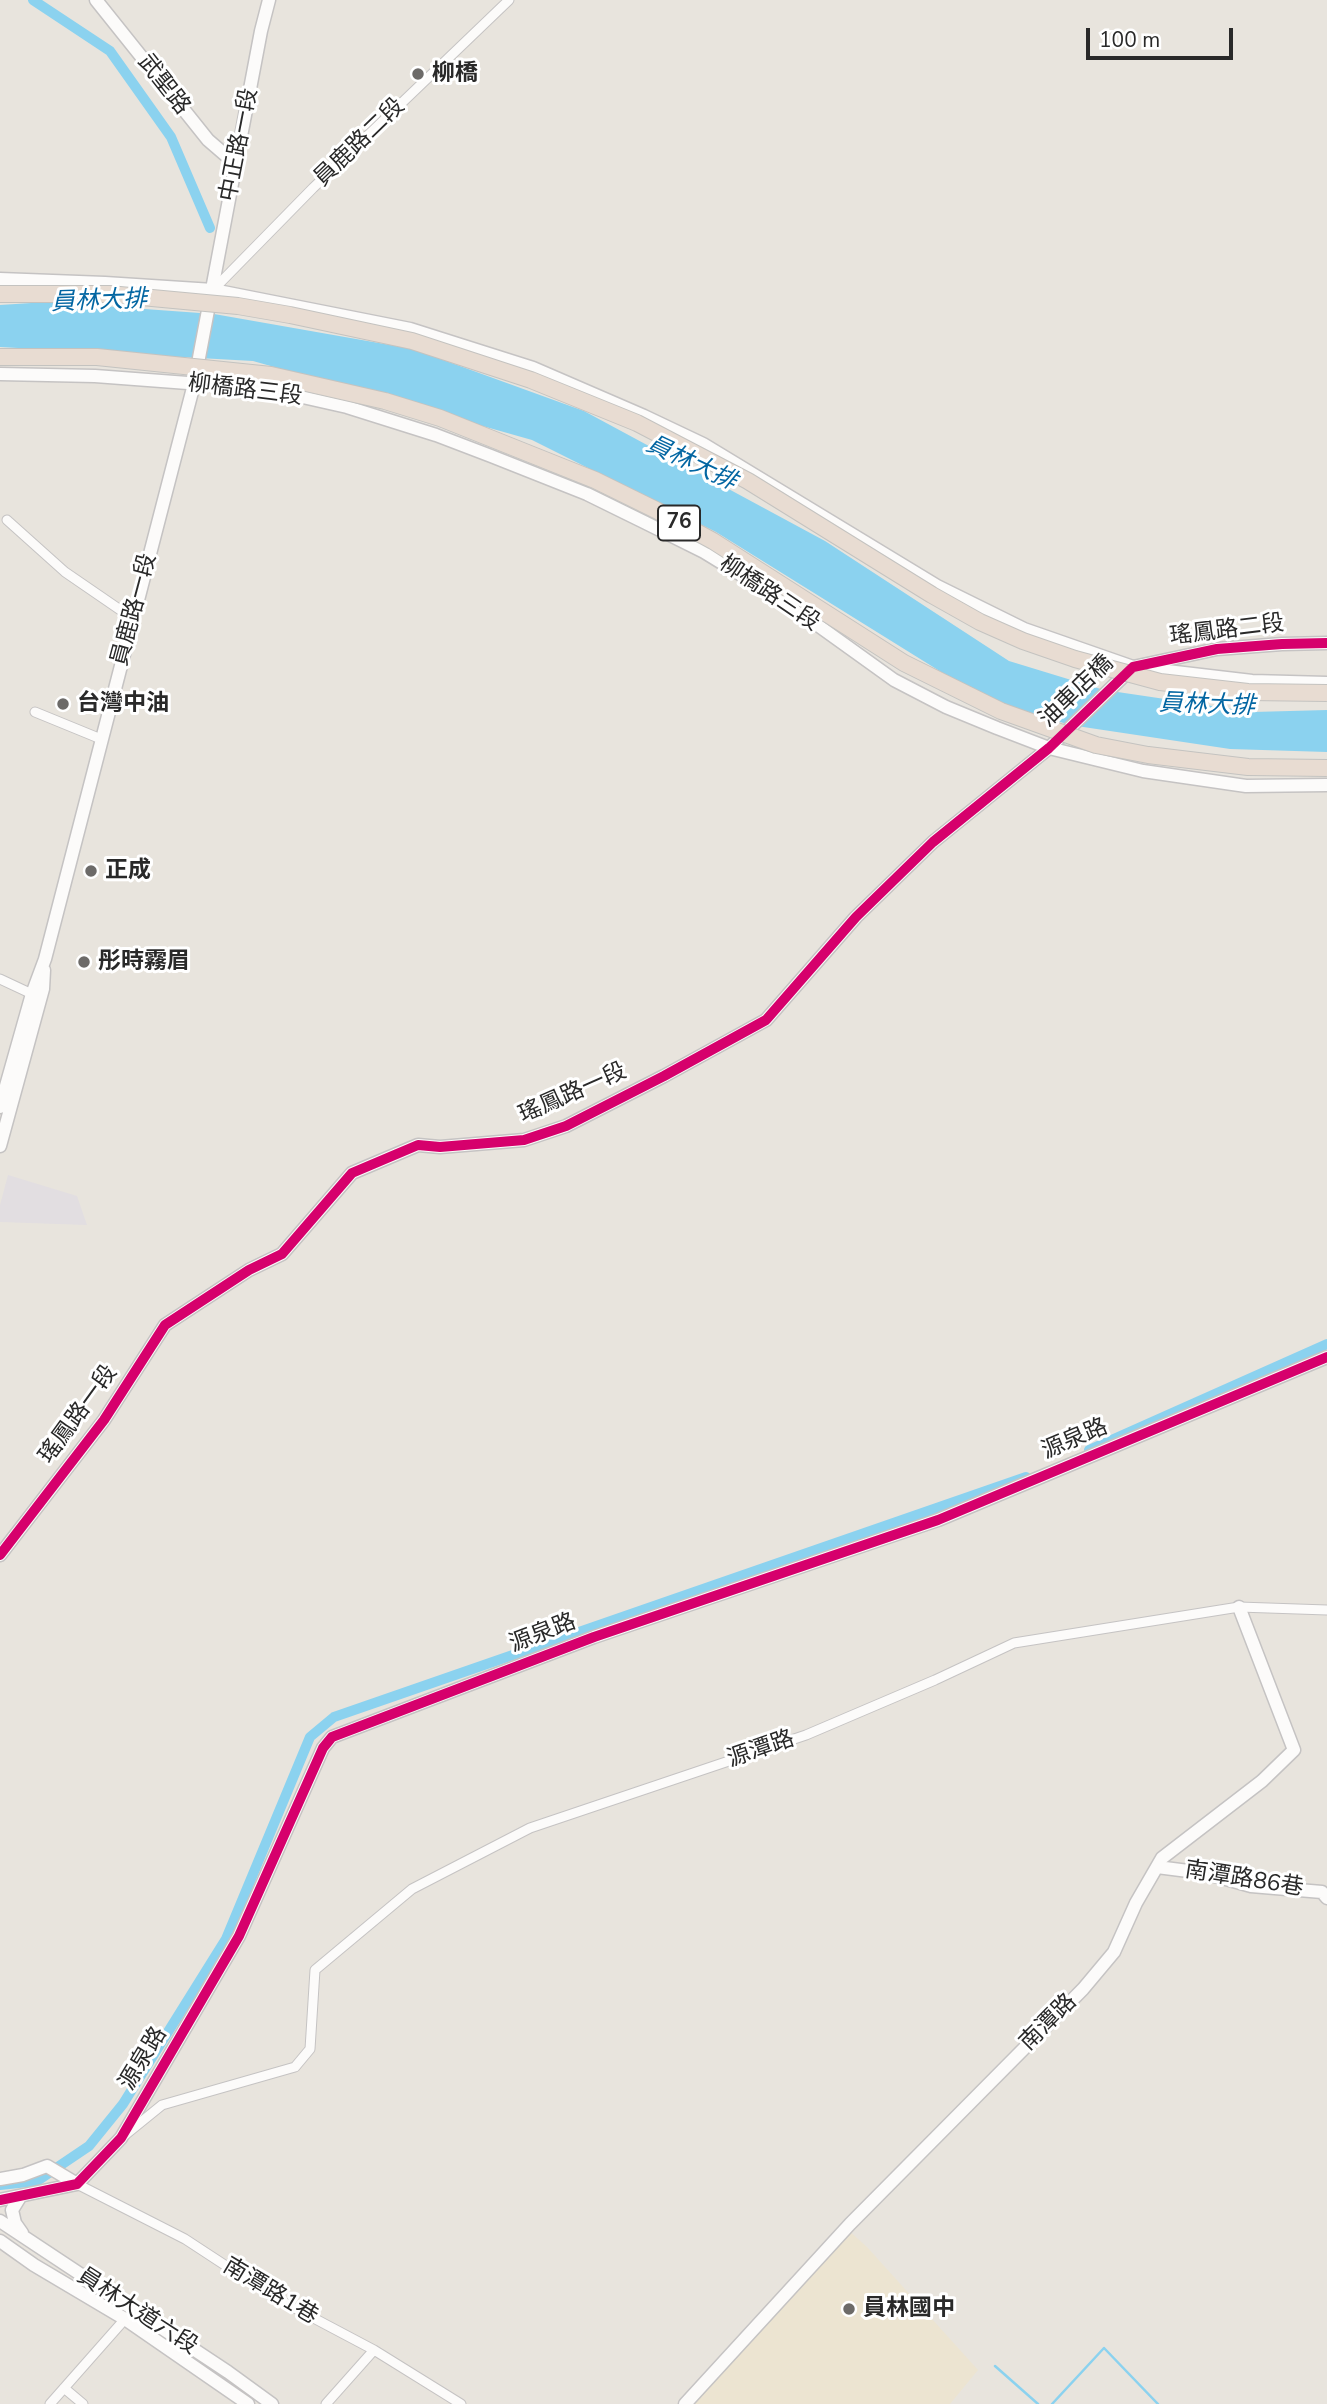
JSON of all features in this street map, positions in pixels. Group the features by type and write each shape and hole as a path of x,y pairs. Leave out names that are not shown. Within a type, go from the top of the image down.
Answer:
{"highway":[{"path":"0,294 109,294 238,306 290,314 412,341 531,380 637,423 748,481 932,595 1023,641 1075,659 1160,682 1248,692 1327,693"},
{"name":"76","path":"0,357 97,357 271,375 385,401 440,418 595,480 656,510 713,541 904,663 1001,711 1096,745 1148,755 1248,767 1327,768"}],"street":[{"name":"中正路一段","path":"200,360 269,0"},
{"name":"員鹿路二段","path":"213,290 313,188 509,0"},
{"name":"武聖路","path":"98,1 208,140 237,165"},
{"path":"0,279 213,290 410,329 533,368 703,444 937,586 1024,629 1133,667 1252,681 1327,683"},
{"name":"員鹿路一段","path":"0,1107 32,994 45,959 200,360"},
{"name":"柳橋路三段","path":"0,374 95,376 267,389 347,407 436,435 587,494 704,552 784,601 894,680 946,707 1049,748 1143,771 1246,786 1327,785"},
{"path":"7,520 65,572 132,618"},
{"name":"瑤鳳路二段","path":"1133,667 1226,648 1327,643"},
{"name":"油車店橋","path":"1049,748 1133,667"},
{"path":"35,712 101,739"},
{"name":"瑤鳳路一段","path":"0,1555 104,1420 165,1325 250,1270 282,1254 352,1173 418,1145 440,1147 524,1140 565,1126 766,1020 856,917 933,842 1049,748"},
{"name":"員鹿路一段","path":"0,1146 43,989 45,959"},
{"path":"0,979 32,994"},
{"name":"源泉路","path":"77,2184 121,2138 239,1937 323,1748 332,1737 593,1637 938,1520 1327,1357"},
{"name":"源潭路","path":"121,2138 162,2105 295,2067 310,2049 315,1970 412,1889 530,1828 806,1735 935,1681 1014,1643 1239,1607 1327,1610"},
{"name":"南潭路","path":"685,2404 850,2224 1083,1989 1114,1952 1136,1903 1162,1858 1262,1781 1294,1749 1239,1607"},
{"name":"南潭路86巷","path":"1157,1867 1204,1873 1251,1886 1322,1892 1327,1898"},
{"path":"0,2179 23,2175 47,2166 77,2184"},
{"path":"0,2200 77,2184"},
{"name":"南潭路1巷","path":"77,2184 185,2239 272,2296 374,2350 461,2404"},
{"path":"20,2197 12,2210 13,2218 26,2239"},
{"name":"員林大道六段","path":"0,2221 272,2404"},
{"name":"員林大道六段","path":"0,2241 34,2265 125,2319 248,2404"},
{"path":"50,2404 125,2319"},
{"path":"326,2404 374,2350"},
{"path":"64,2388 83,2404"}],"shaded area":[{"path":"8,1175 77,1196 87,1225 0,1222 0,1205"},
{"name":"員林國中","path":"848,2230 867,2247 978,2370 950,2404 686,2404"}],"water":[{"name":"員林大排","path":"47,302 214,314 413,349 584,411 825,541 1009,661 1104,690 1253,712 1327,710 1327,752 1230,749 1070,725 983,698 716,532 532,440 253,361 0,347 0,305"}],"waterway":[{"path":"33,0 110,51 171,137 210,228"},
{"path":"1089,1450 1327,1344"},
{"path":"0,2185 37,2181 89,2146 123,2104 226,1939 310,1737 334,1717 1026,1477"},
{"path":"1052,2404 1104,2348 1158,2404"},
{"path":"995,2366 1038,2404"}],"cycle path":[{"path":"0,1555 104,1420 165,1325 249,1270 282,1254 352,1173 418,1145 440,1147 524,1140 566,1126 766,1020 856,917 933,842 1049,748 1133,667 1217,649 1327,643"},
{"path":"0,2200 77,2184 121,2138 239,1936 323,1748 332,1737 594,1637 938,1520 1327,1357"}],"place":[{"name":"柳橋","path":"418,74"},
{"name":"台灣中油","path":"63,704"},
{"name":"正成","path":"91,871"},
{"name":"彤時霧眉","path":"84,962"},
{"name":"員林國中","path":"849,2309"}]}
